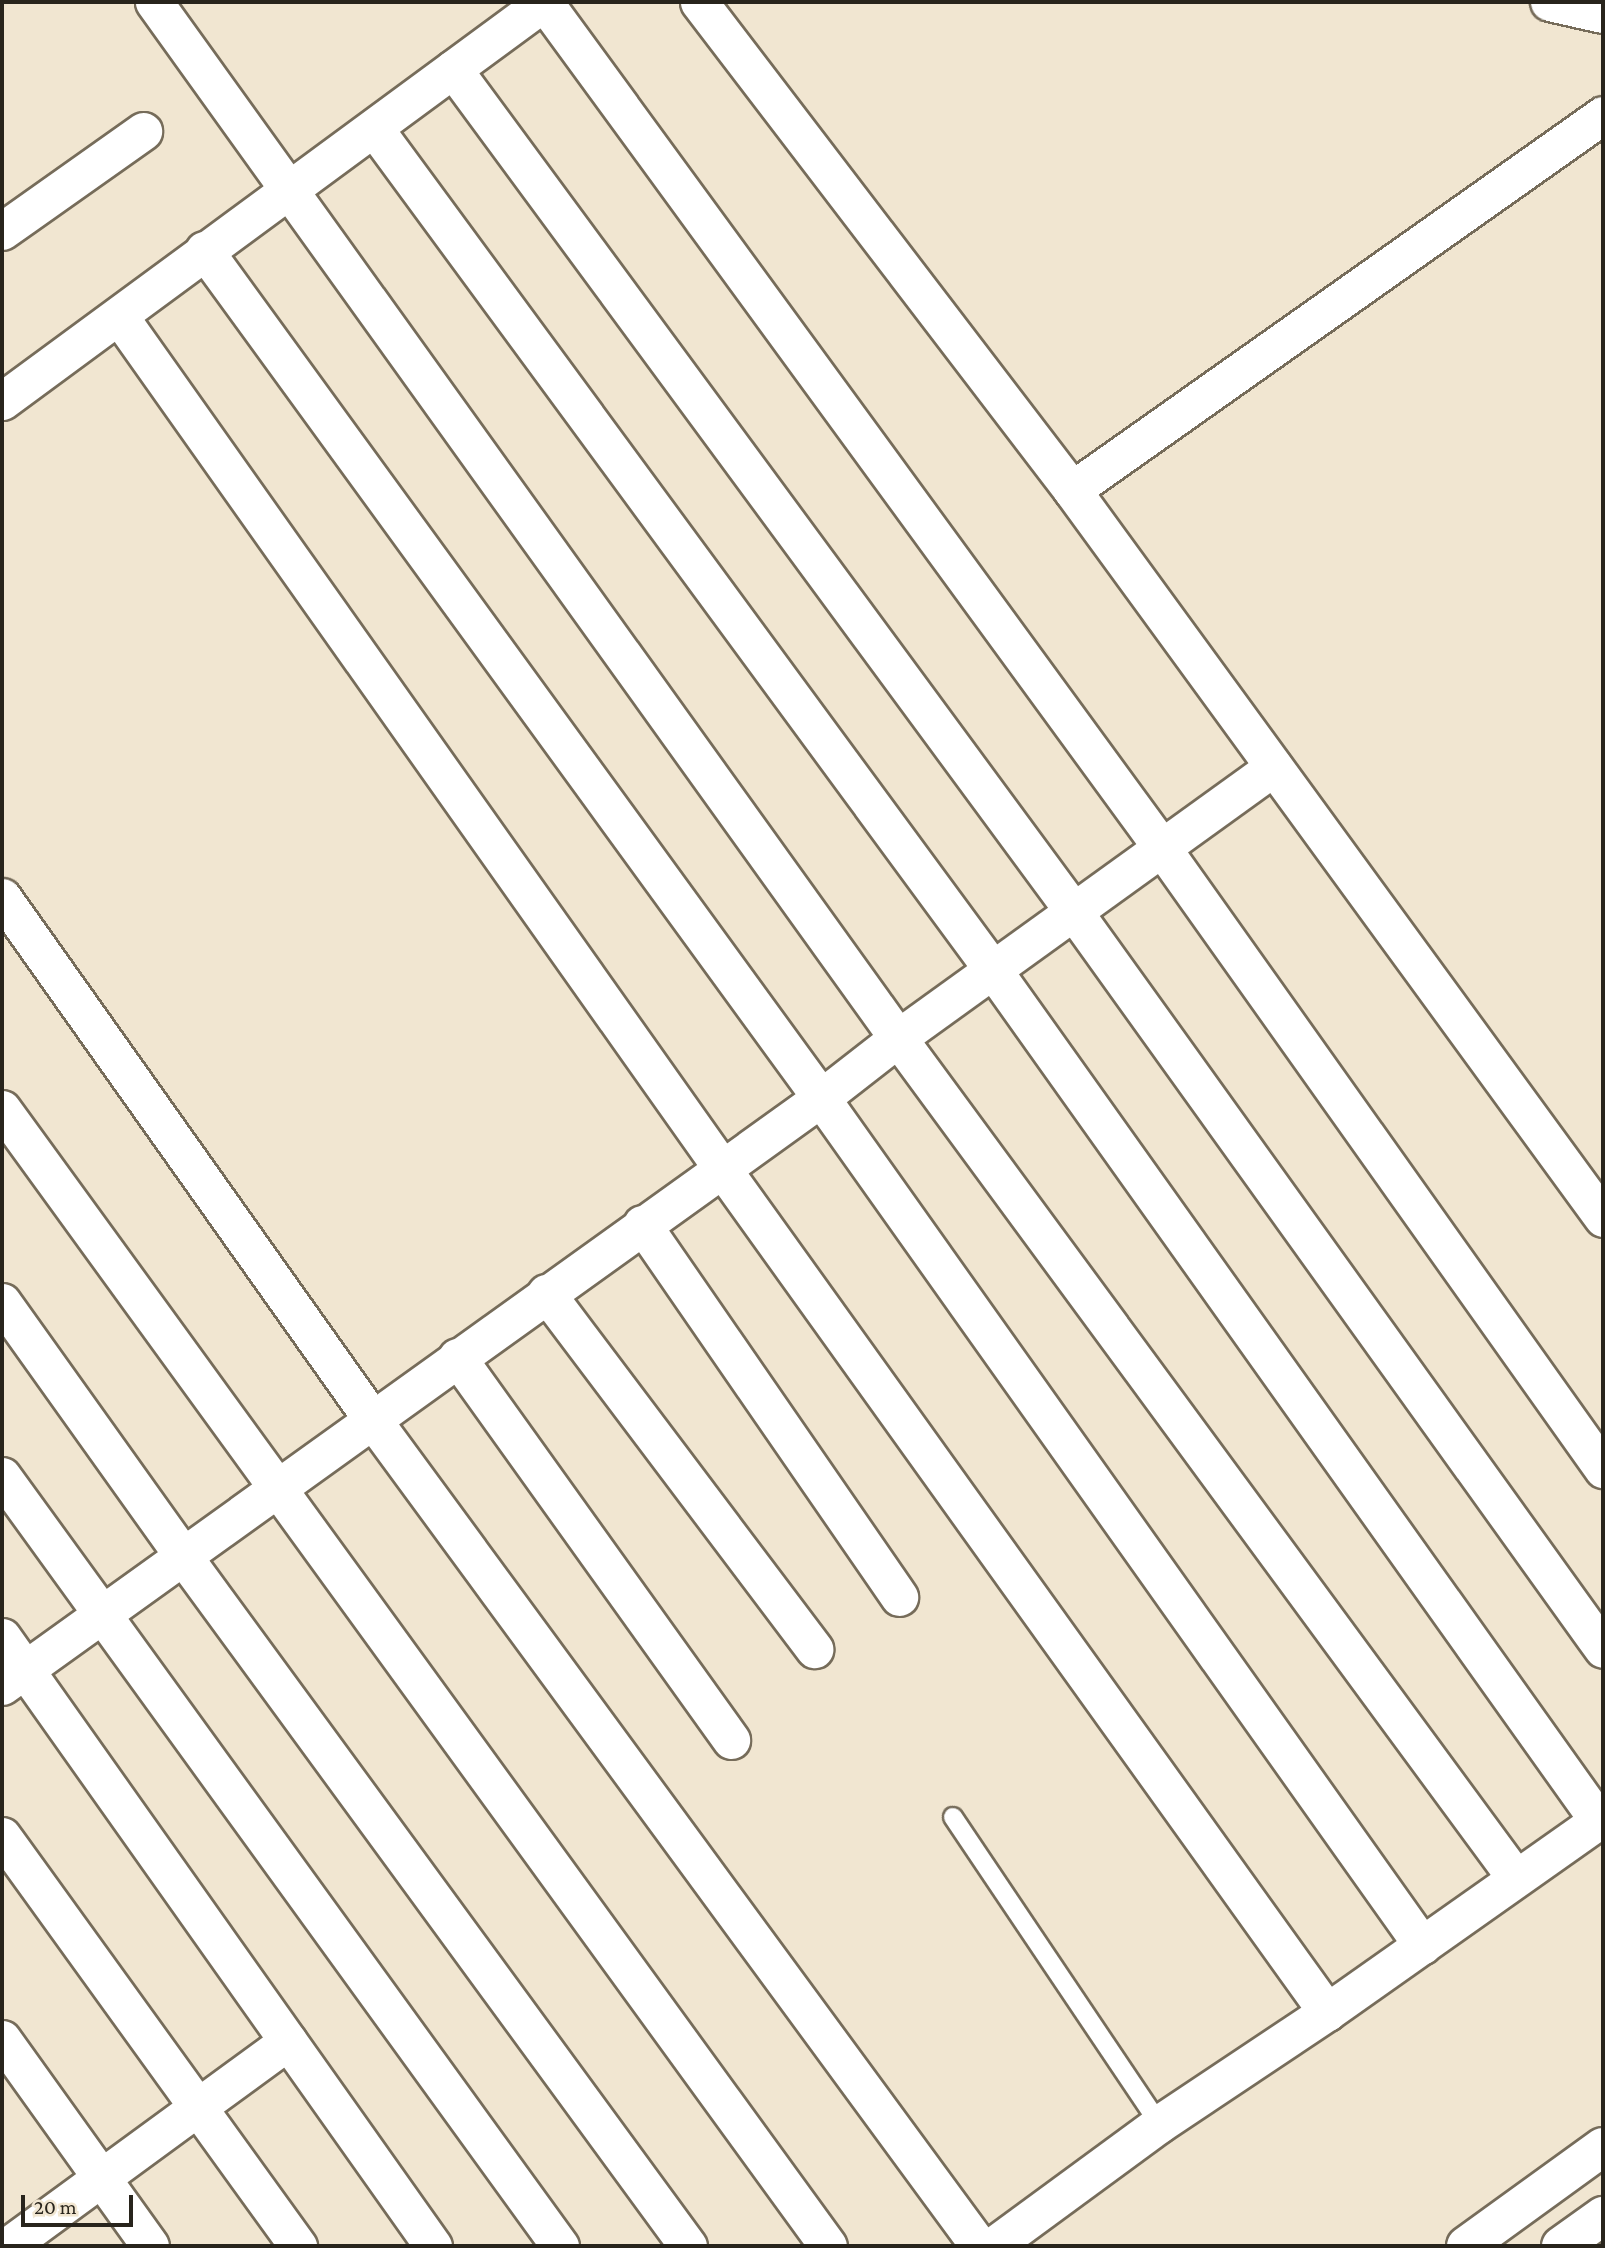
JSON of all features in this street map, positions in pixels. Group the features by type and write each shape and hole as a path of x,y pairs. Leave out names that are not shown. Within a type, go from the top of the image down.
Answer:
{"street":[{"path":"154,2 898,1038 1515,1877"},
{"path":"2,401 544,2 1162,848 1603,1469"},
{"path":"699,2 1072,490 1603,1218"},
{"path":"1550,2 1603,14"},
{"path":"453,69 1074,912 1603,1649"},
{"path":"1072,490 1603,115"},
{"path":"373,128 993,970 1601,1819 1515,1877 1327,2012 1159,2124 993,2246"},
{"path":"2,231 144,131"},
{"path":"204,250 821,1098 1422,1945"},
{"path":"119,316 721,1167 1327,2012"},
{"path":"14,1678 721,1167 821,1098 898,1038 1274,767"},
{"path":"2,899 372,1419 979,2246"},
{"path":"2,1109 275,1489 828,2246"},
{"path":"642,1224 899,1597"},
{"path":"546,1293 814,1649"},
{"path":"2,1302 183,1556 688,2246"},
{"path":"457,1357 731,1740"},
{"path":"2,1476 560,2246"},
{"path":"2,1637 14,1678 288,2041 433,2246"},
{"path":"2,1836 298,2246"},
{"path":"2,2039 150,2246"},
{"path":"2,2237 8,2246 100,2176 288,2041"},
{"path":"1466,2246 1603,2147"},
{"path":"1561,2246 1603,2216"}],"lane":[{"path":"953,1817 1159,2124"}]}
